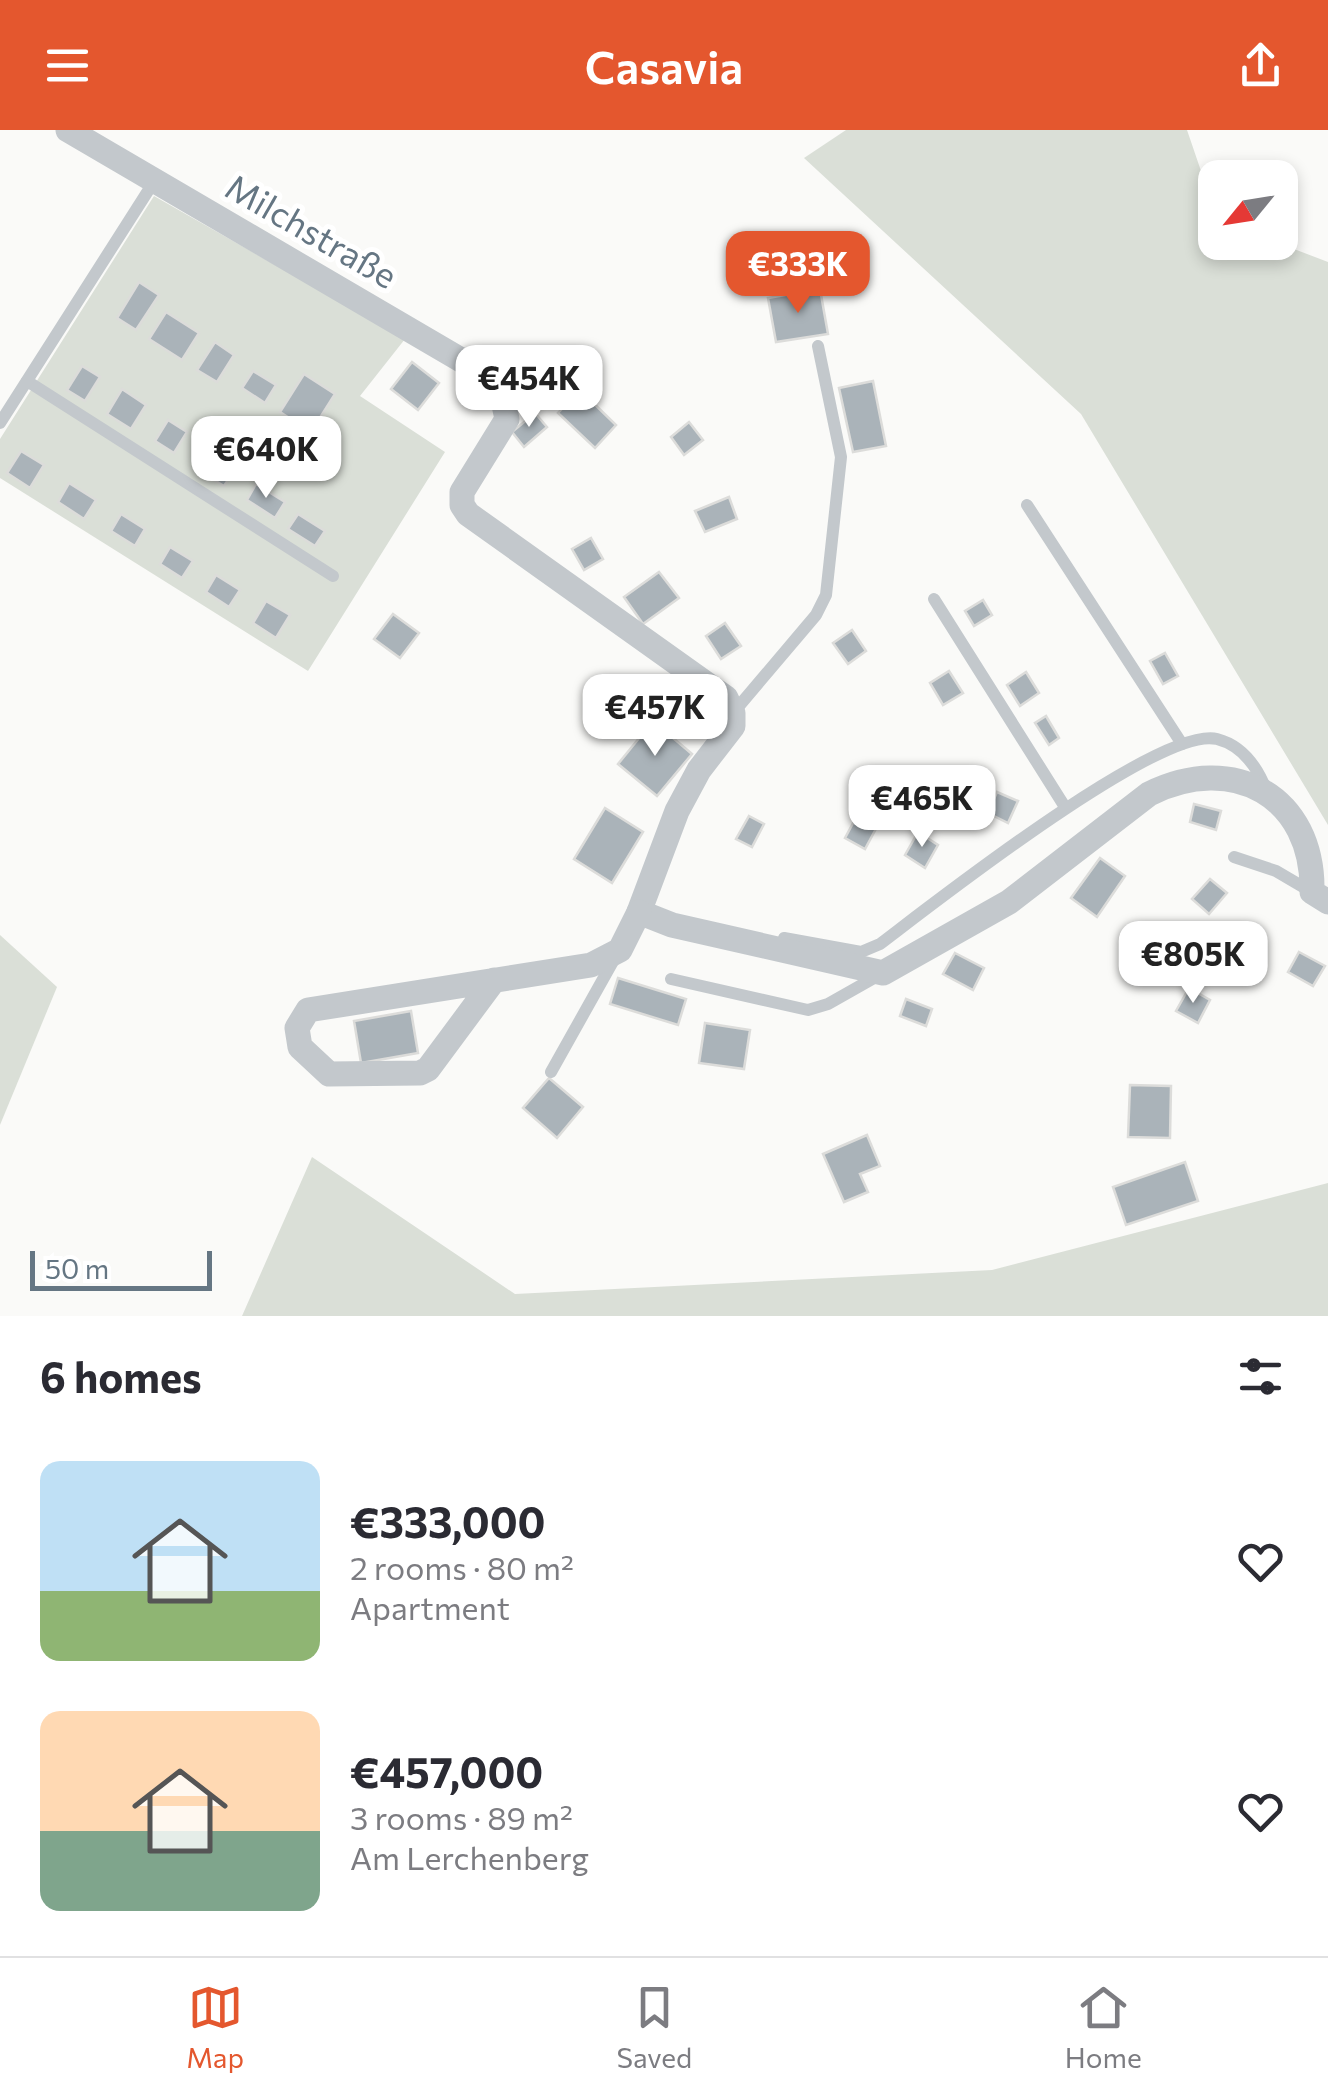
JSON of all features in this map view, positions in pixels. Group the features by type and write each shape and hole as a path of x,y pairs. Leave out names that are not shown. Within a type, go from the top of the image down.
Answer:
{"street":[{"name":"Milchstraße","path":"68,130 485,374 508,406 502,432 462,492 462,505 468,514 726,698 734,712"},
{"path":"494,980 428,1069 420,1072 329,1074 300,1047 297,1028 308,1010 494,980 591,965 620,950 640,912 676,811 699,770 733,726 734,712"},
{"path":"640,912 672,925 883,973 1009,902 1119,813 1173,782 1218,775 1268,794 1288,814 1313,865 1320,897"}],"lane":[{"path":"0,423 154,180"},
{"path":"734,712 816,614 826,595 841,457 818,346"},
{"path":"27,381 333,576"},
{"path":"1027,505 1182,744"},
{"path":"934,599 1064,807"},
{"path":"640,912 672,913 861,952 880,944 1064,807 1182,744 1214,738 1239,749 1258,768 1268,794"},
{"path":"1234,857 1276,870 1320,897"},
{"path":"552,1072 620,950"},
{"path":"672,980 808,1010 828,1004 883,973"}],"shaded area":[{"path":"846,130 1187,130 1198,162 1198,260 1298,260 1298,251 1328,262 1328,825 1081,414 804,158"},
{"path":"154,196 405,339 360,396 445,452 308,671 0,478 0,439"},
{"path":"0,935 57,987 0,1125"},
{"path":"312,1157 515,1294 992,1270 1328,1183 1328,1316 242,1316"}],"building":[{"path":"139,282 159,295 136,330 117,318"},
{"path":"820,289 828,334 776,342 768,298"},
{"path":"166,312 199,333 182,360 149,339"},
{"path":"215,342 234,355 217,382 197,370"},
{"path":"412,362 439,383 418,410 391,389"},
{"path":"82,366 100,377 85,401 67,390"},
{"path":"253,371 276,385 265,403 242,388"},
{"path":"304,374 335,394 311,432 280,412"},
{"path":"873,381 886,446 853,452 839,388"},
{"path":"122,389 146,405 131,429 107,414"},
{"path":"580,390 616,425 595,448 558,413"},
{"path":"535,413 547,427 524,447 512,432"},
{"path":"168,420 187,432 174,453 155,441"},
{"path":"689,422 703,440 684,455 671,437"},
{"path":"21,451 44,465 30,488 7,473"},
{"path":"213,453 236,468 224,486 201,472"},
{"path":"69,483 96,500 84,519 58,502"},
{"path":"256,484 285,502 275,518 247,500"},
{"path":"729,497 737,519 705,532 695,511"},
{"path":"121,514 145,529 135,546 111,531"},
{"path":"298,514 325,531 315,546 288,529"},
{"path":"591,538 603,559 584,570 572,549"},
{"path":"170,547 193,561 182,578 160,564"},
{"path":"659,572 679,598 643,624 624,597"},
{"path":"216,575 240,590 229,607 206,592"},
{"path":"983,600 992,615 974,626 965,611"},
{"path":"266,601 290,615 276,638 253,623"},
{"path":"393,614 419,633 400,658 374,639"},
{"path":"725,623 741,646 721,659 706,636"},
{"path":"852,630 866,651 848,664 833,643"},
{"path":"1165,653 1178,676 1163,684 1150,661"},
{"path":"949,671 963,693 943,705 930,683"},
{"path":"1026,672 1039,693 1020,706 1007,685"},
{"path":"1046,716 1059,738 1049,745 1035,723"},
{"path":"653,721 692,754 657,796 618,764"},
{"path":"940,785 960,795 947,820 927,810"},
{"path":"997,792 1018,801 1008,823 988,813"},
{"path":"1194,804 1221,811 1216,830 1190,822"},
{"path":"605,808 643,832 612,883 574,859"},
{"path":"858,814 878,825 865,849 845,838"},
{"path":"749,816 764,824 752,847 736,839"},
{"path":"918,832 938,845 925,868 905,855"},
{"path":"1100,858 1125,876 1097,917 1071,898"},
{"path":"1210,879 1227,893 1209,914 1192,899"},
{"path":"1226,926 1252,941 1228,983 1202,968"},
{"path":"1299,952 1325,966 1313,986 1288,972"},
{"path":"955,953 984,968 973,990 943,974"},
{"path":"618,978 686,999 678,1025 610,1004"},
{"path":"1189,988 1210,1000 1198,1023 1176,1011"},
{"path":"906,999 932,1009 926,1026 900,1016"},
{"path":"411,1011 418,1053 361,1063 354,1021"},
{"path":"705,1023 750,1030 744,1069 699,1063"},
{"path":"549,1078 583,1107 557,1138 523,1108"},
{"path":"1130,1085 1171,1086 1170,1138 1128,1137"},
{"path":"867,1135 880,1166 860,1174 868,1192 844,1202 823,1154"},
{"path":"1185,1162 1198,1201 1126,1225 1113,1187"}]}
